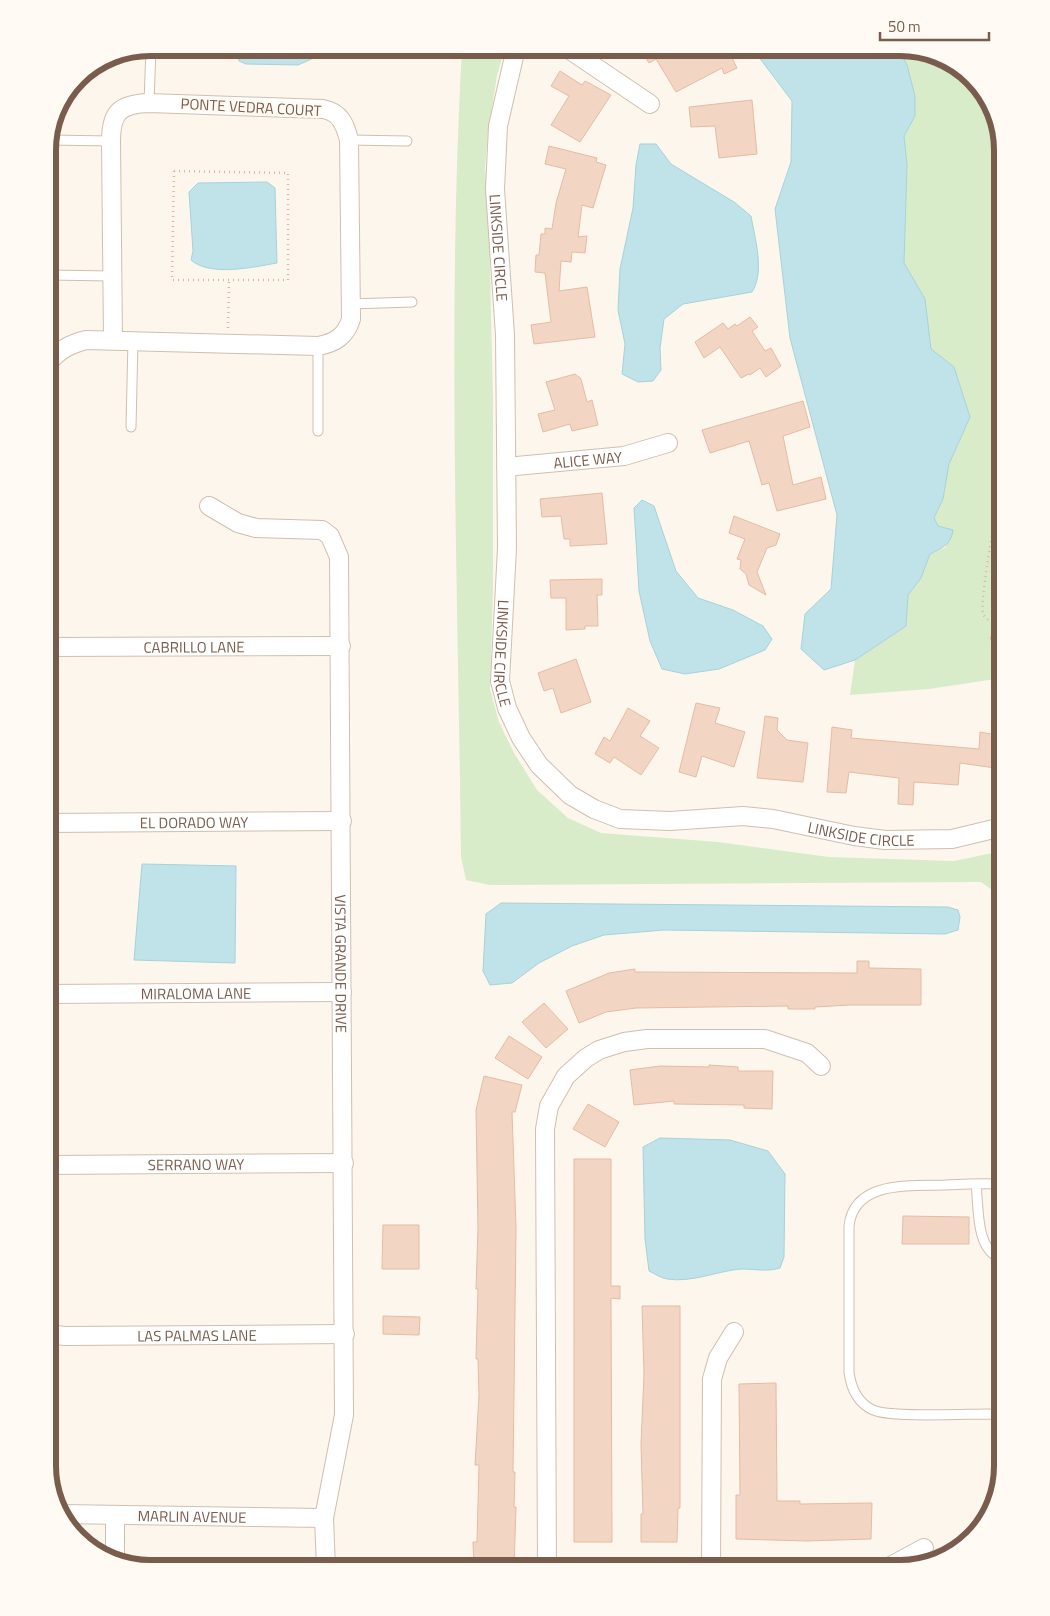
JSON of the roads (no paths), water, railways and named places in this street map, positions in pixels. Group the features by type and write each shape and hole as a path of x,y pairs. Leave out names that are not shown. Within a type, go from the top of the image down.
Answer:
{"street":[{"name":"LINKSIDE CIRCLE","path":"514,56 498,126 495,189 505,335 507,548 501,683 507,708 521,738 539,765 570,795 594,809 620,819 670,821 742,816 773,819 854,836 885,840 952,839 994,829"},
{"path":"579,56 650,104"},
{"name":"PONTE VEDRA COURT","path":"135,103 149,103 328,110 342,119 349,140 350,319 343,335 332,343 318,346 113,340 111,141 112,122 117,113 124,107 135,103"},
{"path":"56,355 73,343 86,340 113,340"},
{"name":"ALICE WAY","path":"506,467 624,456 668,443"},
{"name":"VISTA GRANDE DRIVE","path":"209,506 238,523 256,528 322,530 330,536 339,557 344,1415 324,1518 326,1560"},
{"name":"CABRILLO LANE","path":"56,647 341,646"},
{"name":"EL DORADO WAY","path":"56,823 342,821"},
{"name":"MIRALOMA LANE","path":"56,994 342,992"},
{"path":"551,1560 545,1129 549,1106 555,1094 566,1076 586,1058 610,1046 635,1040 765,1039 807,1053 821,1066"},
{"name":"SERRANO WAY","path":"56,1165 344,1163"},
{"path":"711,1560 712,1379 718,1358 734,1332"},
{"name":"LAS PALMAS LANE","path":"56,1335 345,1334"},
{"name":"MARLIN AVENUE","path":"70,1514 324,1518"},
{"path":"114,1515 115,1553"},
{"path":"902,1560 924,1548"}],"lane":[{"path":"149,103 151,56"},
{"path":"57,140 111,141"},
{"path":"349,140 407,141"},
{"path":"56,275 112,276"},
{"path":"350,304 412,302"},
{"path":"131,427 133,340"},
{"path":"318,346 318,430"},
{"path":"976,1184 984,1242 988,1251 994,1254"},
{"path":"994,1184 888,1187 866,1197 855,1206 849,1226 850,1372 851,1382 863,1404 880,1412 994,1415"}],"water":[{"path":"238,56 319,56 298,65 246,64 239,61"},
{"path":"758,56 902,56 907,65 915,96 915,116 904,136 907,165 904,263 925,299 931,349 954,367 970,417 949,464 943,499 934,518 938,526 953,530 952,535 948,543 930,554 921,578 908,595 906,626 855,660 824,670 801,649 805,614 831,589 837,515 790,338 775,209 791,162 792,101"},
{"path":"640,144 656,144 671,164 734,202 751,216 757,245 758,275 752,292 683,304 664,319 660,348 661,370 653,381 638,382 622,374 625,344 618,310 620,269 633,208 636,165"},
{"path":"267,182 275,188 277,263 245,268 220,269 199,265 191,260 193,251 189,192 198,183"},
{"path":"642,500 654,506 676,571 698,598 733,610 763,626 772,639 765,650 719,669 685,674 662,669 650,641 639,591 634,508"},
{"path":"142,864 236,866 235,963 134,960"},
{"path":"501,903 948,907 958,910 960,917 958,930 945,934 664,930 604,935 572,946 539,963 512,983 490,985 483,971 486,914"},
{"path":"660,1138 730,1140 768,1151 785,1174 784,1257 780,1268 766,1270 741,1269 676,1280 658,1276 649,1271 645,1239 643,1147"}]}
